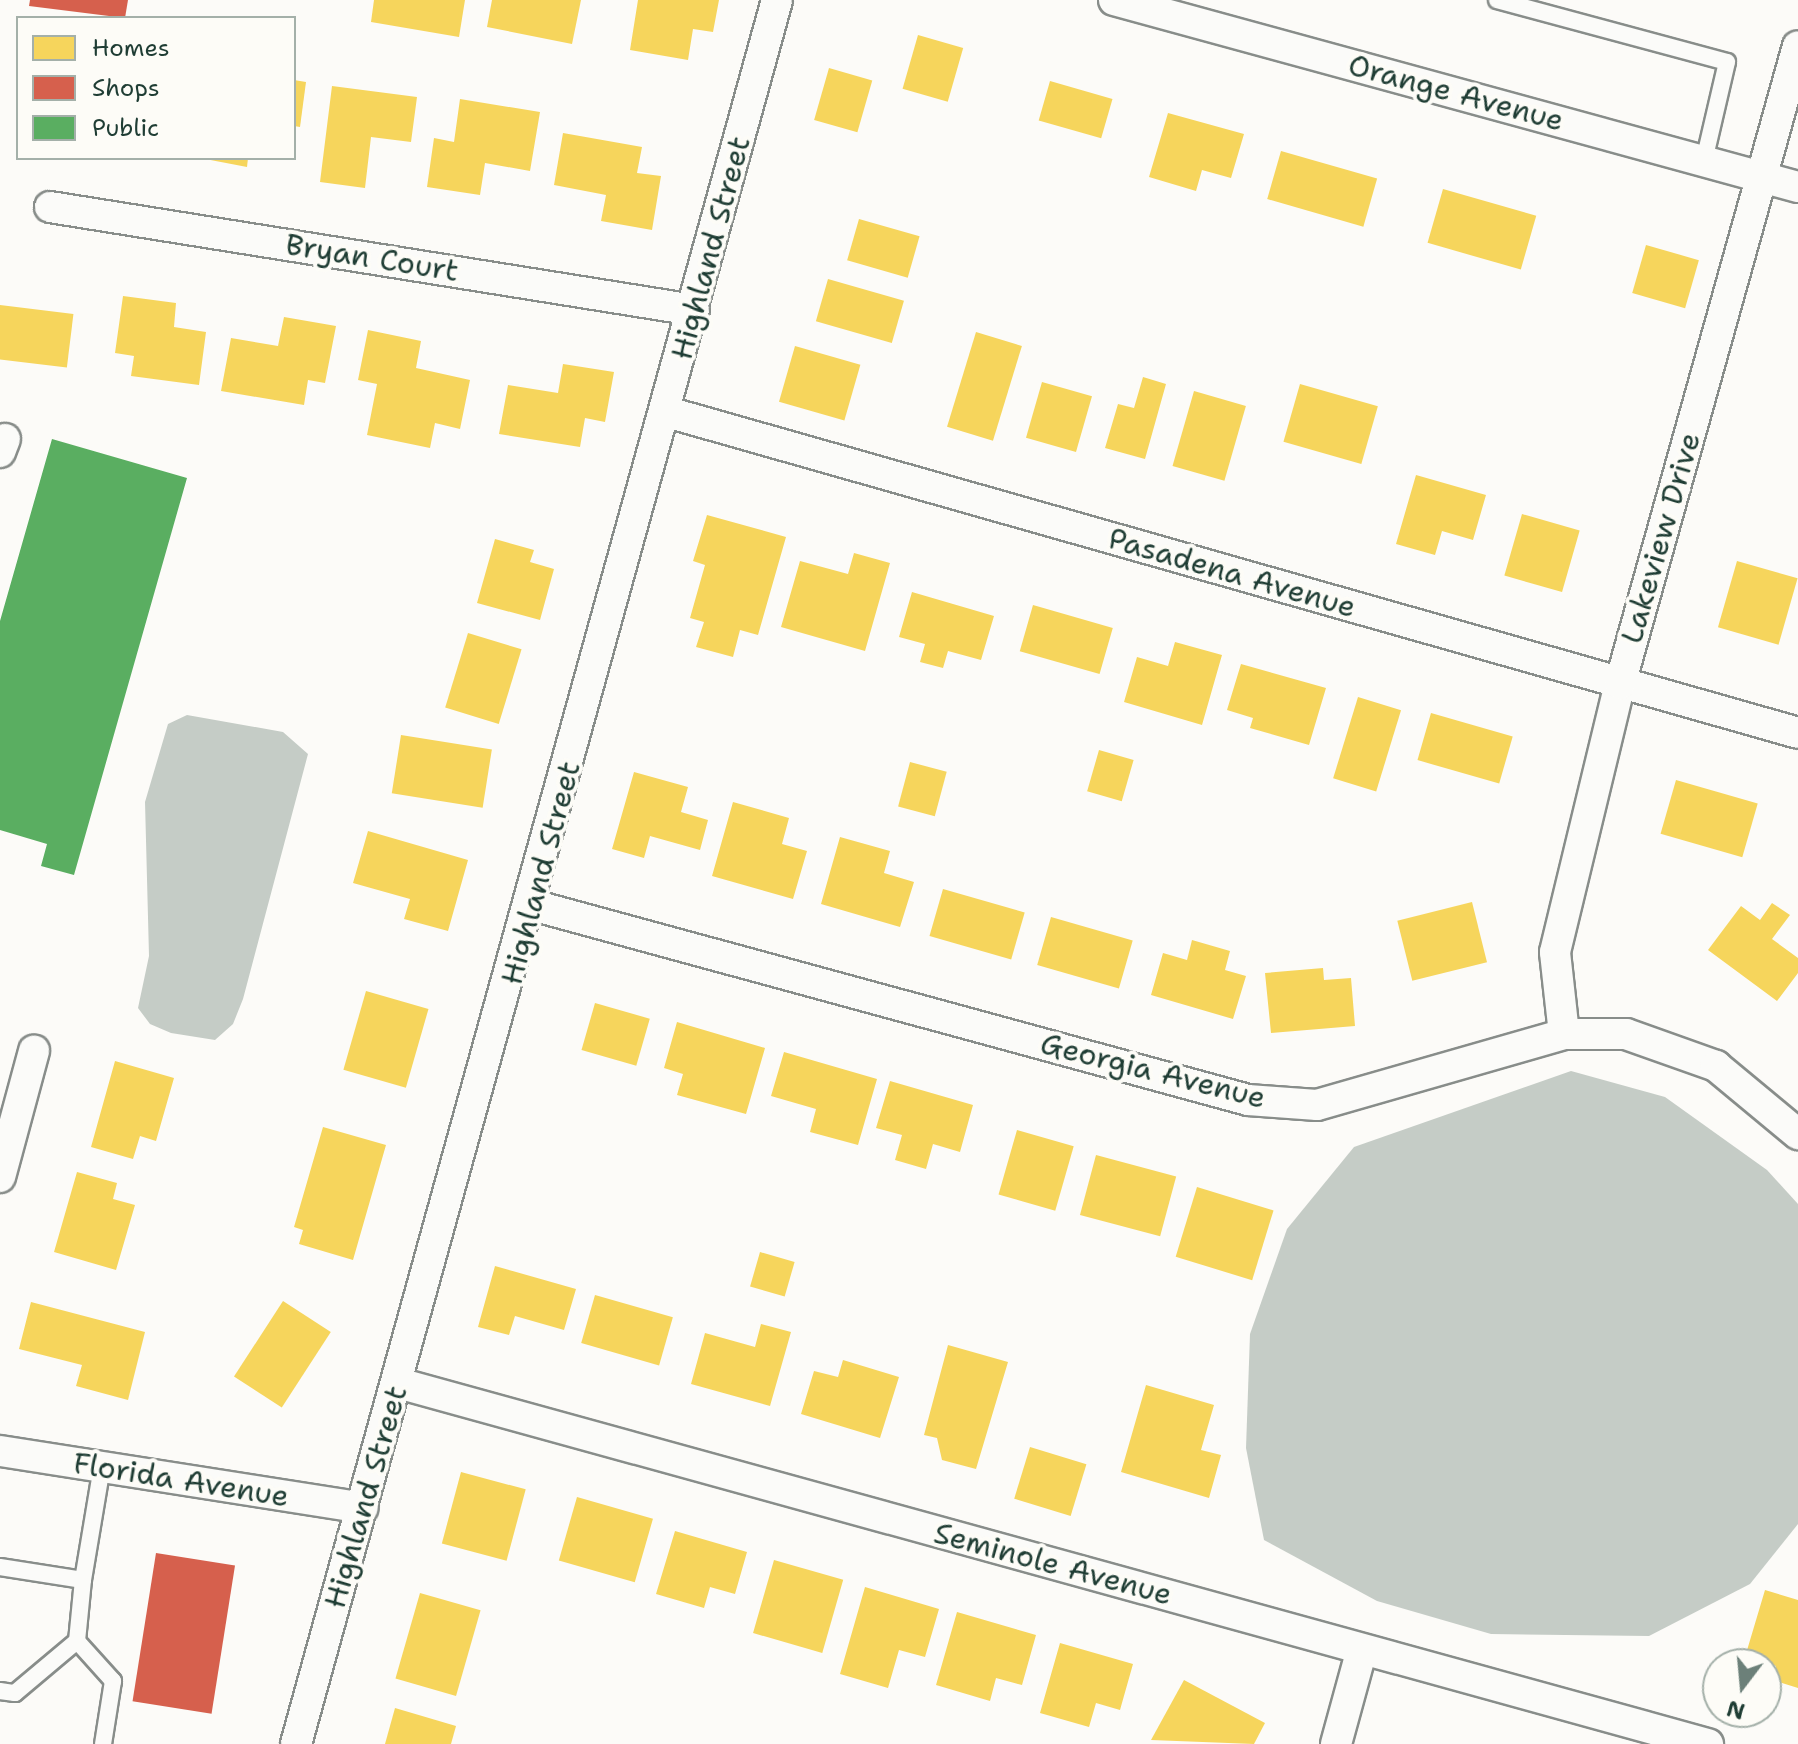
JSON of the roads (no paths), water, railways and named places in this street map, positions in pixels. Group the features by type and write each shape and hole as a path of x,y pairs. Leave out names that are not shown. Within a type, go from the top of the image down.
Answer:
{"street":[{"name":"Highland Street","path":"296,1744 532,905 777,0"},
{"name":"Orange Avenue","path":"1114,0 1798,187"},
{"name":"Lakeview Drive","path":"1564,1034 1555,952 1620,684 1798,46"},
{"name":"Bryan Court","path":"50,207 694,310"},
{"name":"Pasadena Avenue","path":"667,412 1798,733"},
{"name":"Georgia Avenue","path":"532,905 1248,1100 1317,1105 1360,1096 1564,1034 1658,1041 1716,1066 1798,1134"},
{"path":"0,1177 34,1051"},
{"name":"Seminole Avenue","path":"398,1383 1708,1744"},
{"name":"Florida Avenue","path":"0,1451 363,1508"},
{"path":"1336,1744 1362,1649"}],"lane":[{"path":"1497,0 1727,62 1704,161"},
{"path":"0,1691 15,1693 77,1641 83,1580 102,1467"},
{"path":"0,1567 83,1580"},
{"path":"77,1641 113,1681 103,1744"}]}
